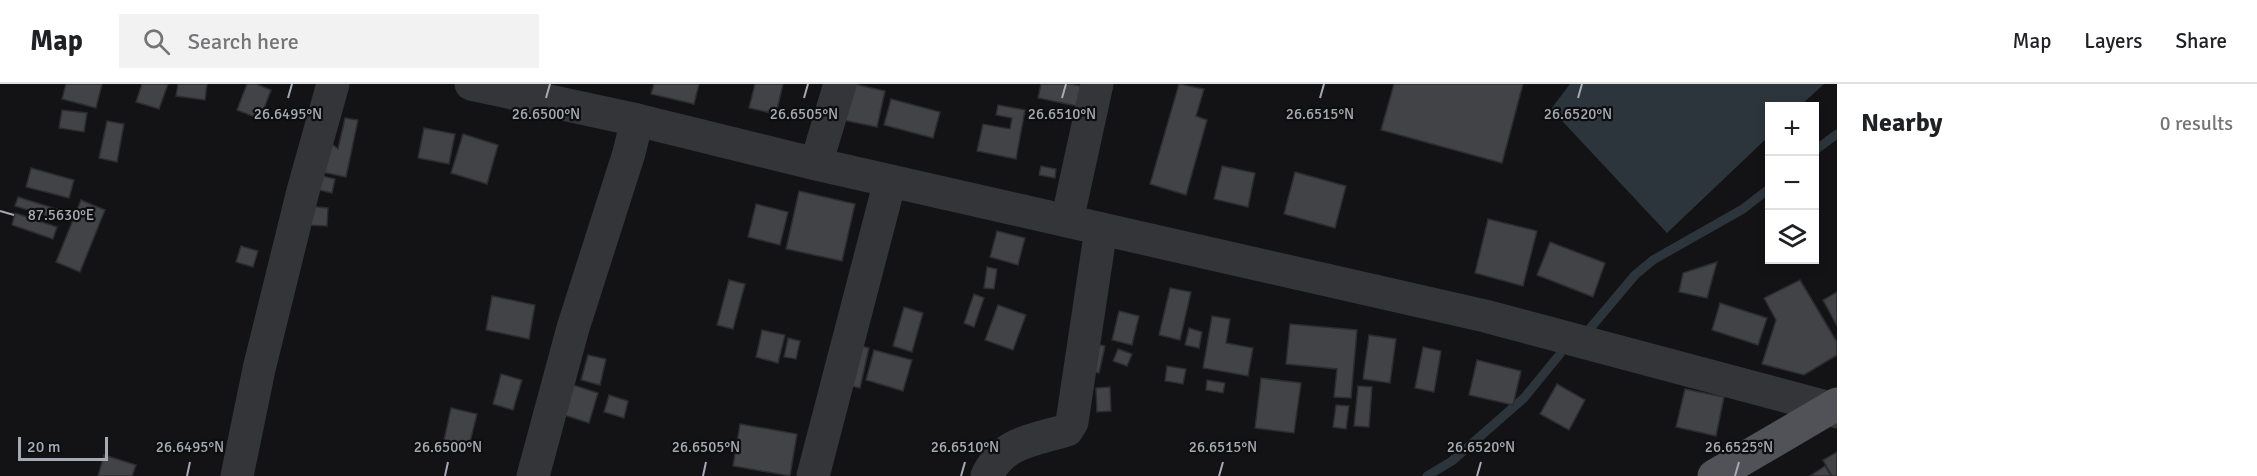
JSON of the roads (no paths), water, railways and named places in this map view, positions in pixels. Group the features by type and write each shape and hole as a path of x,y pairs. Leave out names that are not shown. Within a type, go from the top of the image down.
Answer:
{"main road":[{"path":"1714,476 1835,408"}],"street":[{"path":"237,476 259,369 303,191 333,84"},
{"path":"471,84 637,120 816,164 1485,316 1835,408"},
{"path":"816,164 840,84"},
{"path":"1067,221 1097,84"},
{"path":"533,476 573,328 629,153 637,120"},
{"path":"813,476 890,181"},
{"path":"987,476 993,462 1008,451 1023,442 1067,430 1072,422 1101,229"}],"waterway":[{"path":"1819,147 1837,134"},
{"path":"1587,332 1635,275 1653,260 1743,209 1765,192"},
{"path":"1427,476 1452,461 1524,398 1560,354"}]}
